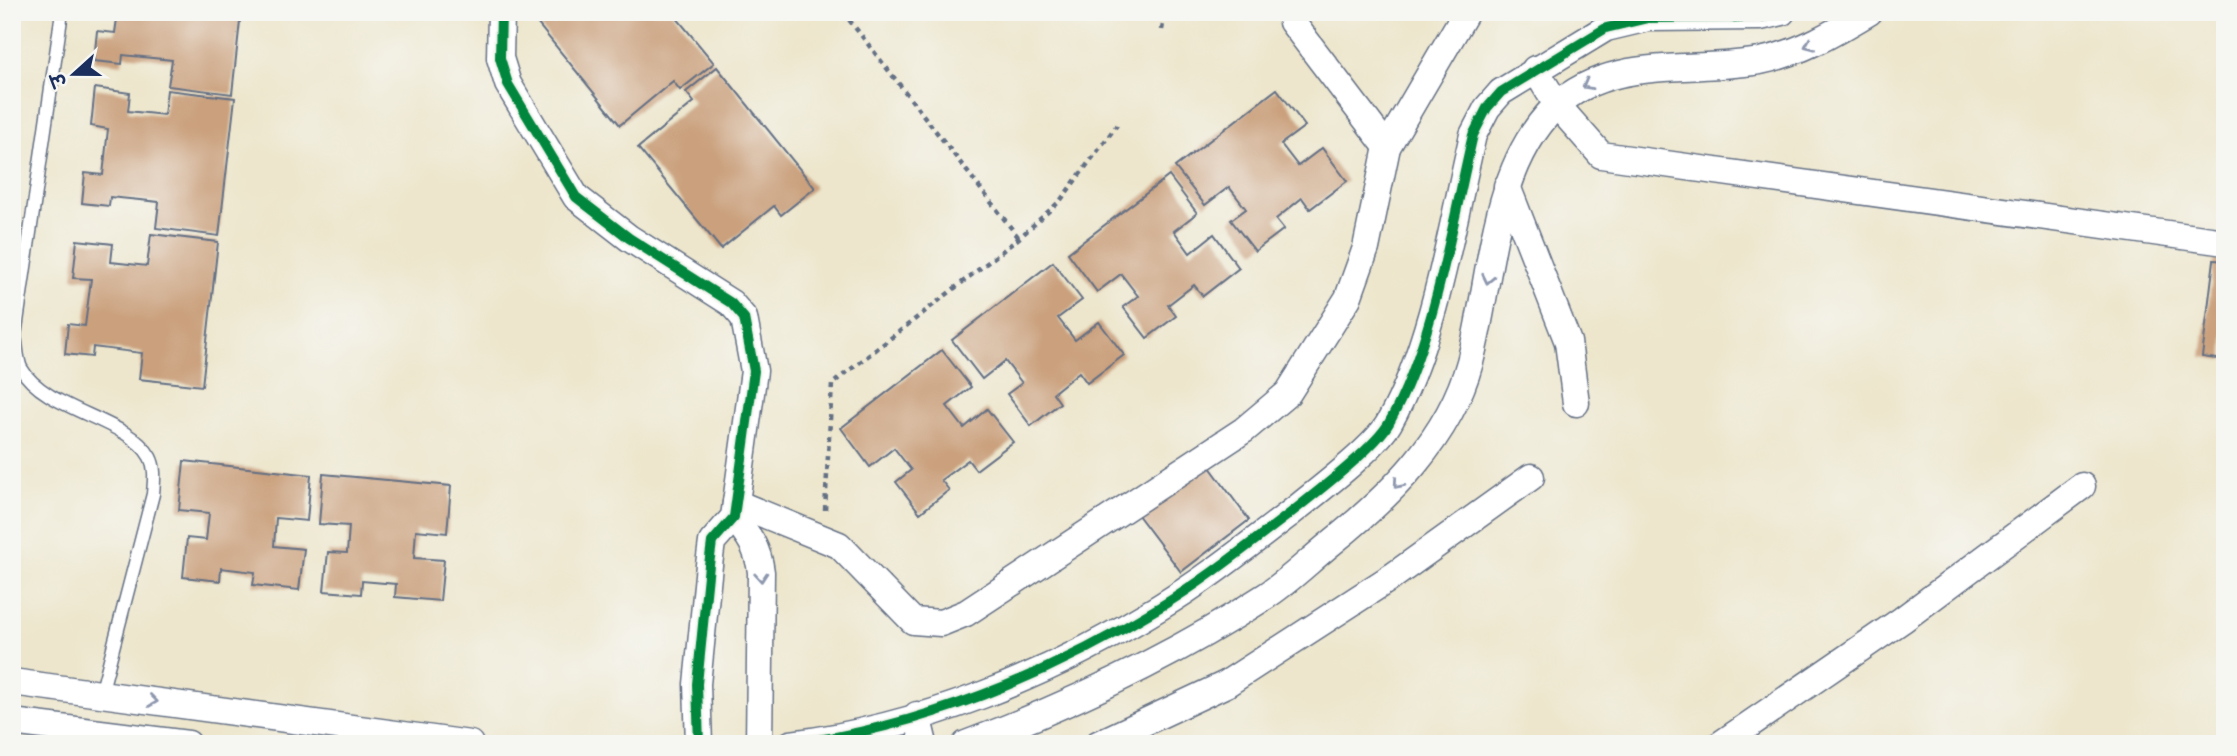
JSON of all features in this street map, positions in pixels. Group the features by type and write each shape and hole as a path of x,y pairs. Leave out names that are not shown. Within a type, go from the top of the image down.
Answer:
{"street":[{"path":"501,12 500,58 508,83 576,197 629,238 731,303 744,318 751,342 754,371 735,510 712,542 709,565 697,684 699,744"},
{"path":"735,510 839,545 857,560 895,606 913,621 941,623 966,612 1244,430 1288,393 1348,298 1366,248 1387,147 1466,12"},
{"path":"791,744 890,734 917,715 975,697 1073,656 1161,607 1327,485 1388,426 1411,378 1428,323 1474,135 1487,108 1501,92 1606,28 1648,18 1760,17 1782,12"},
{"path":"966,744 1026,722 1111,684 1204,634 1269,594 1382,502 1423,455 1450,410 1470,365 1507,186 1523,148 1538,125 1557,105 1589,82 1616,74 1760,61 1798,50 1869,12"},
{"path":"1292,22 1387,147"},
{"path":"1535,69 1557,105 1601,155 2225,242"},
{"path":"1507,186 1568,342 1576,403"},
{"path":"1097,744 1226,684 1393,576 1531,477"},
{"path":"1720,744 1912,612 2082,486"},
{"path":"735,510 753,540 761,572 759,744"},
{"path":"12,682 470,744"},
{"path":"917,715 924,744"},
{"path":"12,722 188,744"}],"lane":[{"path":"62,12 15,336 20,365 30,381 52,396 140,444 151,458 155,474 150,506 101,694"}],"path":[{"path":"843,12 1019,238"},
{"path":"1161,30 1165,12"},
{"path":"823,538 832,384 1019,238 1060,201 1117,125"}],"building":[{"path":"118,12 241,12 232,94 168,86 172,60 123,55 122,64 94,61 97,31 115,33"},
{"path":"550,12 672,12 714,63 680,90 673,81 620,125 537,23"},
{"path":"717,67 815,188 781,215 774,206 721,249 638,148 694,102 686,92"},
{"path":"95,88 130,93 128,111 164,115 167,90 235,98 219,236 156,228 159,202 110,197 109,206 82,203 85,173 103,175 108,129 91,126"},
{"path":"1277,89 1305,126 1281,144 1298,166 1322,148 1347,181 1310,209 1302,198 1276,219 1284,229 1255,251 1231,220 1246,209 1229,187 1205,205 1175,167"},
{"path":"1169,176 1197,213 1174,231 1190,253 1214,234 1239,268 1203,296 1194,285 1168,305 1176,316 1147,338 1123,307 1138,296 1121,274 1097,292 1068,253"},
{"path":"151,234 218,242 202,386 139,379 142,353 93,347 92,357 65,354 68,324 85,326 91,279 73,278 77,240 113,244 111,262 147,266"},
{"path":"2214,260 2225,261 2224,360 2202,357"},
{"path":"1053,262 1082,300 1058,318 1075,340 1099,322 1124,355 1087,383 1079,372 1053,393 1060,403 1031,426 1007,394 1022,383 1005,361 982,379 952,340"},
{"path":"942,350 971,387 947,406 964,428 987,409 1013,442 976,470 968,460 941,480 949,490 920,513 896,482 911,470 894,448 870,467 841,428"},
{"path":"1204,459 1249,520 1181,572 1135,511"},
{"path":"184,461 311,475 307,521 276,518 274,546 304,549 299,590 253,585 255,572 221,568 220,581 183,577 187,538 206,540 209,513 179,510"},
{"path":"323,474 451,486 447,533 416,530 414,558 444,560 440,601 395,597 396,584 362,581 361,594 324,591 328,552 347,553 349,526 319,524"}],"cycle path":[{"path":"501,12 500,58 508,84 576,197 629,238 731,303 744,318 754,371 734,517 712,542 697,684 699,744"},
{"path":"791,744 839,736 935,712 1028,676 1118,632 1177,597 1226,562 1343,471 1371,445 1389,423 1405,391 1430,320 1473,135 1487,108 1501,92 1606,28 1648,18 1760,17 1782,12"}]}
